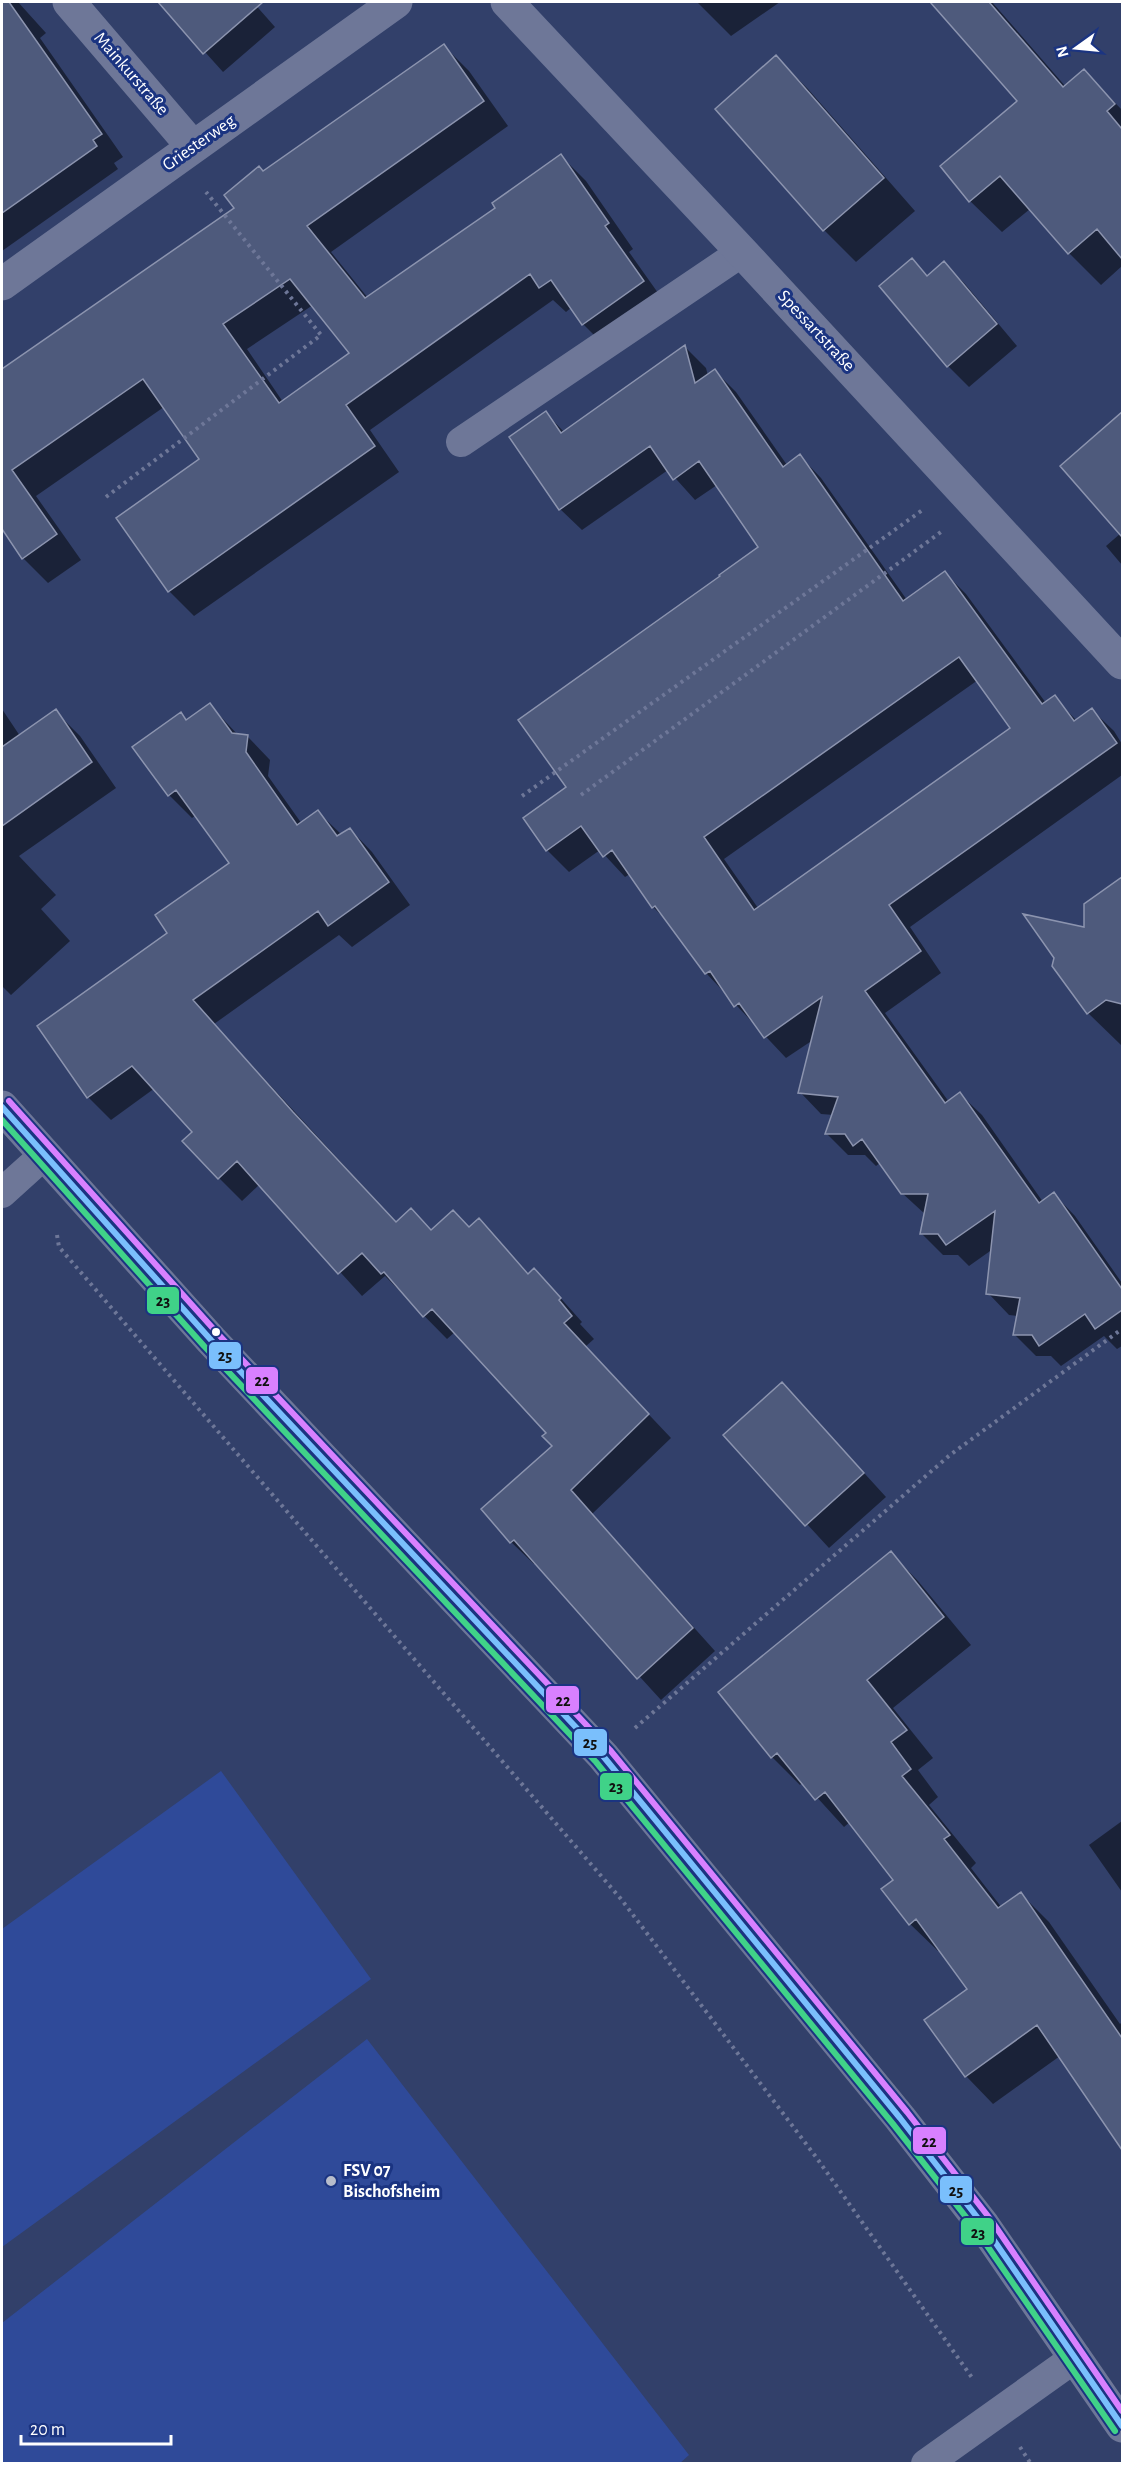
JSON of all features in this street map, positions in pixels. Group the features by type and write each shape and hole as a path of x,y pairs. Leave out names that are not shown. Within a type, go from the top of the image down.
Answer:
{"street":[{"name":"Mainkurstraße","path":"69,2 186,152"},
{"name":"Griesterweg","path":"2,284 396,2"},
{"name":"Spessartstraße","path":"507,2 1122,663"},
{"path":"2,1107 211,1340 603,1756 900,2118 984,2226 1122,2426"}],"lane":[{"path":"460,441 742,252"},
{"path":"2,1194 45,1155"},
{"path":"926,2463 996,2411 1076,2357"}],"path":[{"path":"106,497 321,335 186,152"},
{"path":"581,795 968,495"},
{"path":"522,796 968,495"},
{"path":"55,1224 59,1247 621,1899 816,2157 1031,2463"},
{"path":"603,1756 950,1455 1122,1329"}],"shaded area":[{"path":"221,1771 371,1979 2,2247 2,1929"},
{"name":"FSV 07 Bischofsheim","path":"367,2039 689,2455 679,2464 2,2463 2,2323"}],"building":[{"path":"2,2 9,2 102,134 93,140 97,146 2,213"},
{"path":"158,2 263,2 203,54"},
{"path":"930,2 989,2 1063,87 1084,69 1115,104 1107,111 1122,129 1122,259 1097,229 1068,254 1000,176 969,202 940,166 1017,101"},
{"path":"444,44 484,101 307,226 365,298 495,208 492,203 561,154 609,223 605,226 644,281 582,325 551,280 539,288 530,274 346,405 375,446 168,592 116,518 199,459 143,379 12,470 57,534 22,559 2,529 2,369 234,208 224,195 259,166 263,171","holes":["290,279 349,353 279,403 223,324"]},
{"path":"776,55 884,178 823,231 715,109"},
{"path":"912,258 927,276 944,261 997,324 947,367 879,286"},
{"path":"685,345 695,383 715,369 783,467 800,454 903,601 945,571 1042,704 1055,695 1074,721 1092,708 1117,743 889,905 921,951 865,991 945,1103 960,1092 1039,1203 1054,1192 1122,1289 1122,1310 1095,1329 1085,1314 1039,1346 1032,1335 1013,1335 1020,1298 986,1294 995,1211 946,1245 938,1234 920,1234 928,1194 901,1194 862,1139 853,1146 845,1134 825,1134 838,1097 798,1093 822,997 764,1038 739,1003 734,1007 710,971 705,974 655,906 652,908 612,850 603,857 581,826 546,851 523,818 566,787 518,720 758,547 699,461 673,480 650,446 559,510 509,437 546,411 561,433","holes":["959,657 1010,728 754,910 704,837"]},
{"path":"1122,412 1122,537 1060,466"},
{"path":"210,703 232,733 248,735 246,752 297,825 318,810 337,836 350,828 389,882 328,926 318,911 193,1000 396,1222 411,1208 431,1230 453,1210 469,1227 479,1218 528,1274 534,1268 561,1298 559,1300 572,1316 564,1323 649,1414 571,1490 693,1628 637,1679 514,1540 510,1543 481,1509 552,1446 542,1436 546,1433 432,1309 423,1317 384,1272 381,1274 362,1253 338,1274 237,1161 218,1179 182,1141 192,1132 132,1066 87,1098 37,1026 167,933 155,915 229,863 176,790 168,796 132,747 181,712 186,720"},
{"path":"56,709 92,762 2,826 2,747"},
{"path":"1122,877 1122,1004 1106,1000 1087,1014 1052,966 1054,958 1023,914 1084,927 1084,904"},
{"path":"782,1382 864,1473 805,1526 723,1435"},
{"path":"891,1551 944,1617 867,1680 907,1730 891,1742 911,1769 902,1776 950,1835 944,1839 998,1908 1021,1892 1122,2038 1122,2150 1037,2025 965,2077 924,2020 967,1989 916,1919 909,1925 881,1889 893,1880 825,1792 815,1800 777,1753 771,1758 718,1692"}],"transit line":[{"name":"22","path":"9,1101 218,1334 610,1750 907,2112 991,2220 1122,2411"},
{"name":"25","path":"2,1107 211,1340 603,1756 900,2118 984,2226 1122,2426"},
{"name":"23","path":"2,1120 204,1346 596,1762 893,2124 977,2231 1115,2431"}],"place":[{"name":"FSV 07 Bischofsheim","path":"331,2181"}]}
